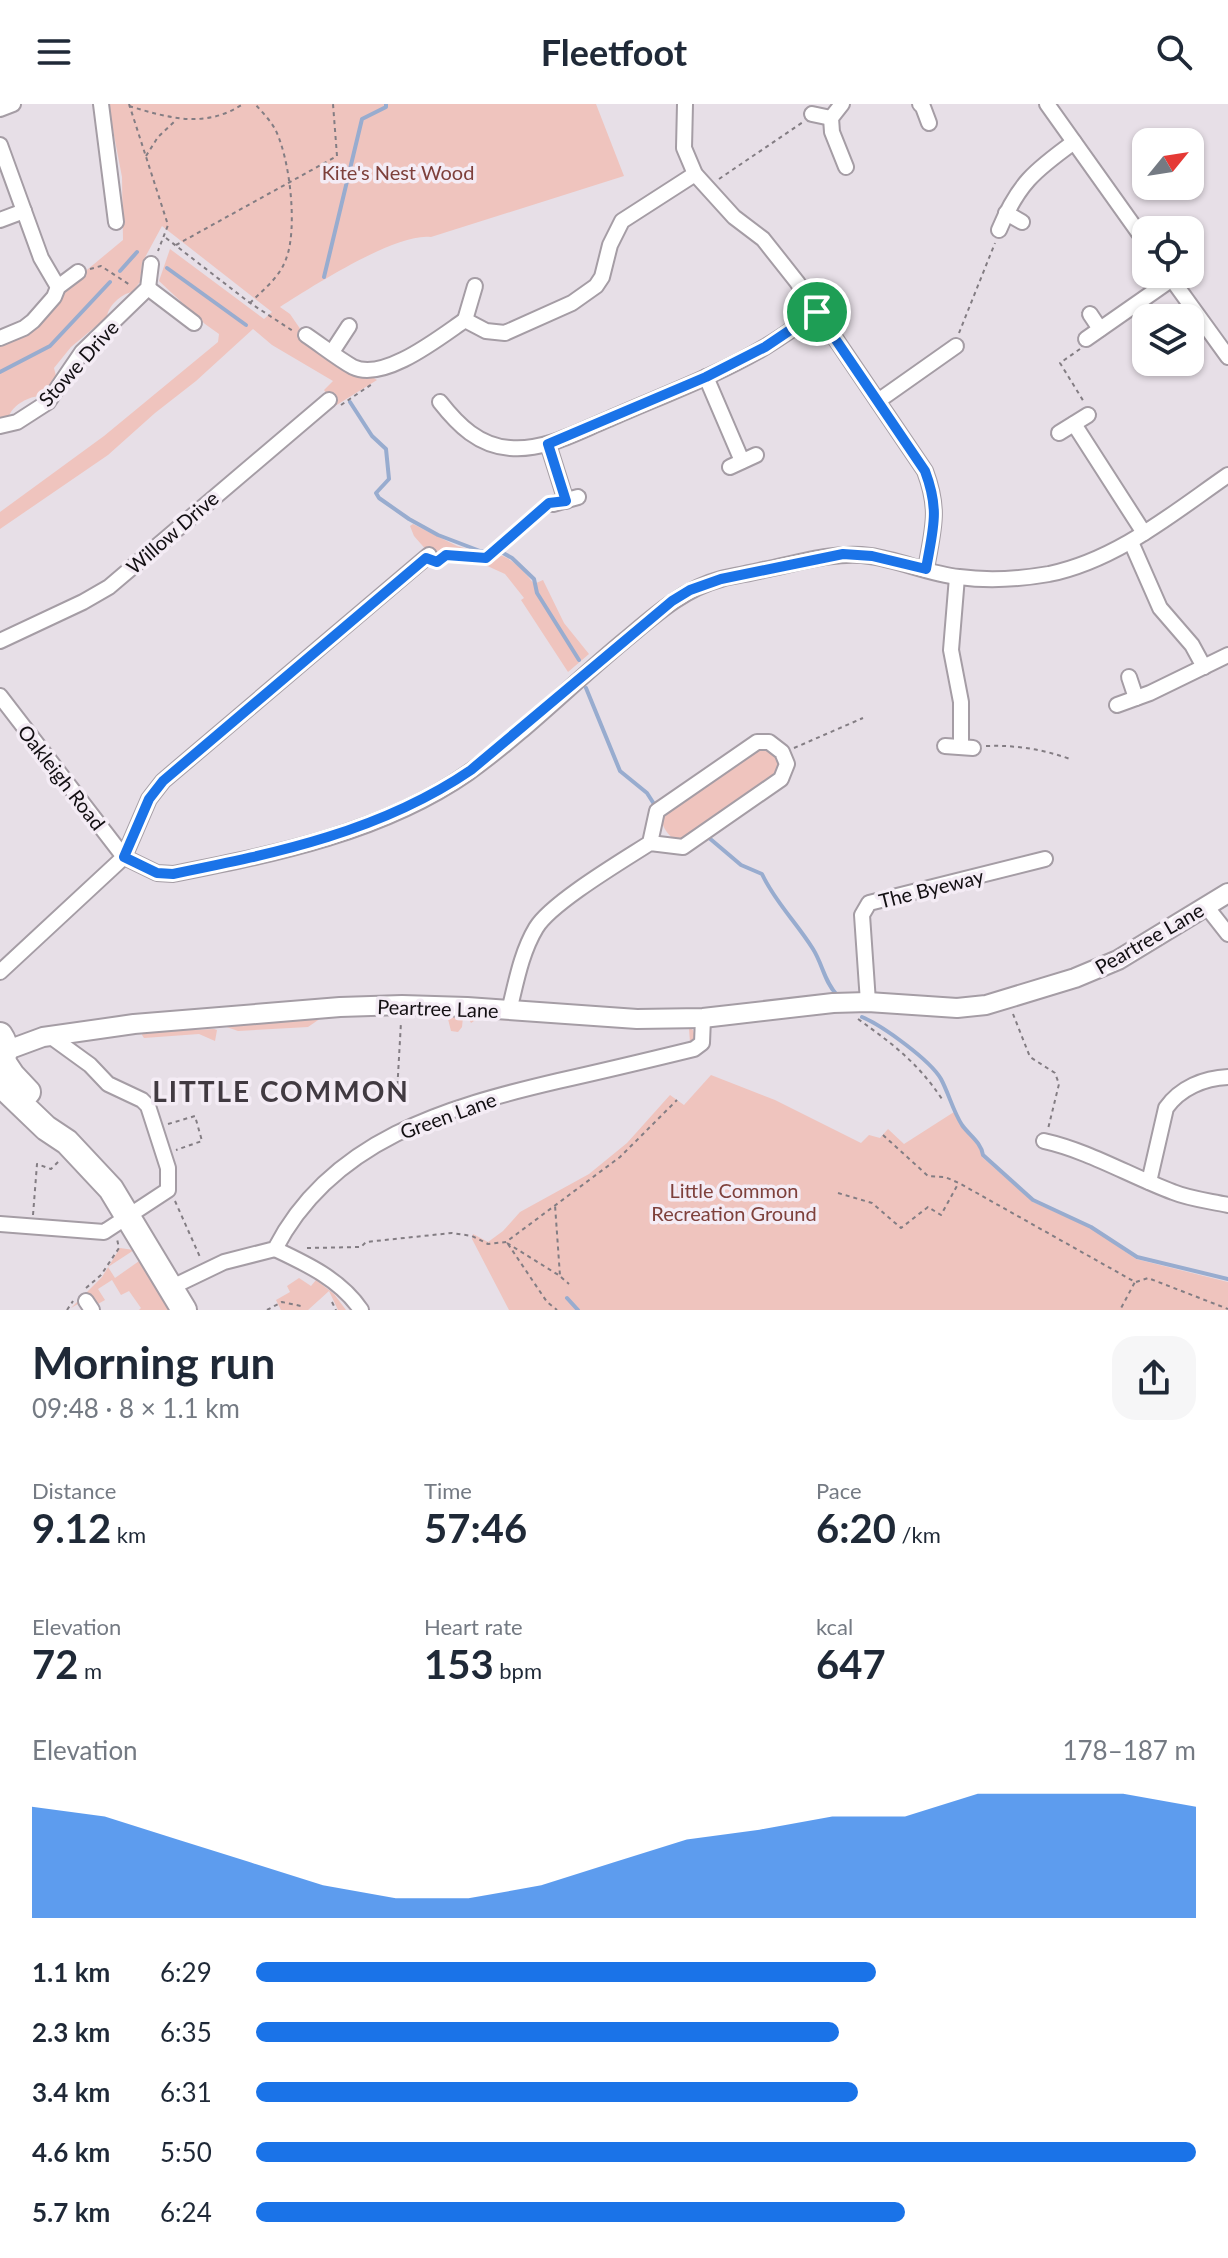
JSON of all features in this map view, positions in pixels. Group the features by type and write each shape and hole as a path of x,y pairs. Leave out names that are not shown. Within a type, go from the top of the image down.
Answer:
{"highway":[{"path":"1,1054 12,1075 54,1119 70,1145 111,1189 121,1221 184,1310"}],"street":[{"path":"0,109 13,104"},
{"path":"101,104 116,222"},
{"path":"685,104 684,148 695,174 734,217 763,239 817,312 925,471 936,515 926,569"},
{"path":"842,104 831,118 832,132 846,167"},
{"path":"1047,104 1132,223"},
{"path":"924,105 929,123"},
{"path":"812,114 831,118"},
{"path":"999,230 1024,181 1074,142"},
{"path":"0,145 41,258 58,287"},
{"path":"465,320 486,331 505,333 572,303 596,286 602,277 615,231 622,221 695,174"},
{"path":"0,220 24,211"},
{"path":"1006,213 1022,222"},
{"path":"151,264 146,290 194,323"},
{"path":"0,338 33,321 54,297 58,287 78,272"},
{"path":"306,335 355,368 382,368 427,345 465,320 475,286"},
{"path":"1086,339 1154,288"},
{"path":"1179,288 1228,357"},
{"name":"Stowe Drive","path":"0,426 17,422 48,402 82,352 146,290"},
{"path":"440,402 455,421 479,440 518,448 548,444 706,377 765,347 817,312"},
{"path":"1090,314 1100,329"},
{"path":"332,352 349,326"},
{"path":"878,401 939,348 956,346"},
{"path":"706,377 743,461"},
{"name":"Willow Drive","path":"0,641 109,587 326,402"},
{"path":"1059,433 1088,415"},
{"path":"1074,424 1138,537 1160,608 1192,645 1204,667"},
{"path":"548,444 565,501"},
{"path":"124,857 157,873 173,874 327,838 405,810 437,794 471,770 672,601 690,590 721,579 843,554 872,556 957,577 1009,579 1050,573 1093,560 1138,537 1228,475"},
{"path":"0,972 124,857 149,799 163,781 428,556"},
{"path":"945,746 967,747 951,650 957,577"},
{"path":"1117,705 1228,655"},
{"path":"1129,677 1136,698"},
{"name":"Oakleigh Road","path":"0,696 124,857"},
{"path":"509,1011 524,953 537,925 558,906 650,843 683,847 781,779 787,764 782,752 769,742 757,742 657,811 650,843"},
{"name":"The Byeway","path":"868,1002 862,915 869,903 1045,859"},
{"name":"Peartree Lane","path":"1,1054 47,1037 134,1024 340,1007 402,1005 637,1019 703,1018 833,1003 868,1002 957,1008 986,1005 1075,978 1118,960 1228,893"},
{"path":"1206,906 1228,934"},
{"name":"Green Lane","path":"275,1249 289,1222 327,1180 384,1140 420,1121 454,1109 694,1049 702,1043 703,1018"},
{"path":"0,1224 104,1232 168,1190 168,1168 148,1106 142,1100 117,1090 90,1065 47,1037"},
{"path":"1149,1182 1166,1108 1173,1099 1195,1085 1228,1077"},
{"path":"1061,1145 1064,1130"},
{"path":"1044,1141 1061,1145 1175,1193 1228,1205"},
{"path":"170,1288 224,1262 275,1249 325,1275 342,1288 361,1310"}],"path":[{"path":"129,105 175,120 207,120 243,104"},
{"path":"250,303 272,282 285,262 291,244 286,158 275,130 255,104"},
{"path":"176,245 337,156 333,104"},
{"path":"129,105 168,225 151,264"},
{"path":"708,187 812,114"},
{"path":"145,156 175,120"},
{"path":"956,346 999,230"},
{"path":"165,236 250,303 291,330 306,335"},
{"path":"78,272 101,266 146,290"},
{"path":"1086,339 1085,346 1060,363 1086,405 1088,415"},
{"path":"326,402 337,408 382,378 382,368"},
{"path":"428,556 437,562 446,555 486,558 549,503 565,501"},
{"path":"782,752 863,718"},
{"path":"967,747 1013,745 1052,752 1070,759"},
{"path":"1007,999 1030,1057 1055,1073 1059,1084 1044,1141"},
{"path":"397,1093 402,1015"},
{"path":"859,1020 912,1060 942,1099"},
{"path":"275,1249 361,1247 366,1242 452,1233 472,1236 488,1244 506,1242 620,1157 677,1100"},
{"path":"163,1126 195,1116 202,1141 163,1154"},
{"path":"883,1135 928,1176 945,1177 959,1183 1135,1282"},
{"path":"32,1226 37,1164 51,1169 70,1145"},
{"path":"838,1193 872,1203 901,1228 928,1207 941,1215 959,1183"},
{"path":"168,1190 207,1270"},
{"path":"555,1203 560,1276"},
{"path":"67,1310 84,1300 119,1248 121,1221"},
{"path":"506,1242 569,1284"},
{"path":"506,1242 547,1302 557,1310"},
{"path":"1120,1310 1135,1282 1148,1278 1228,1309"},
{"path":"267,1310 282,1302 301,1306 297,1310"},
{"path":"332,1302 336,1310"}],"green space":[{"name":"Kite's Nest Wood","path":"108,104 596,104 624,176 431,237 397,243 354,263 280,307 290,314 303,333 377,380 335,406 324,390 333,381 272,345 253,329 108,455 0,529 0,512 104,436 218,342 219,334 159,281 170,249 264,319 272,312 162,226 142,263 140,282 132,292 116,301 107,317 71,347 54,368 56,376 41,396 22,402 9,416 0,418 0,342 123,240 122,177"},
{"path":"413,524 457,546 481,553 465,555 445,552 435,560 414,536 410,526"},
{"path":"495,554 512,561 534,584 543,580 564,623 589,654 568,672 521,600 524,598 505,574 483,564"},
{"path":"769,746 782,764 778,775 682,843 670,836 662,823 661,813 759,747"},
{"path":"404,1009 457,1012 463,1017 462,1027 458,1032 451,1031 448,1019 403,1014"},
{"path":"327,1014 308,1027 238,1031 221,1025 243,1025"},
{"path":"472,1015 686,1025 693,1030 696,1041 690,1042 689,1029 477,1019 471,1023 469,1019"},
{"path":"144,1030 217,1030 215,1041 199,1034 144,1038 142,1035"},
{"name":"Little Common Recreation Ground","path":"711,1075 775,1100 861,1143 869,1135 880,1138 888,1129 904,1144 954,1112 978,1145 982,1157 1033,1202 1091,1228 1136,1259 1228,1282 1228,1310 509,1310 472,1239 473,1234 488,1242 520,1212 589,1174 627,1143 670,1095 684,1105"},
{"path":"120,1248 134,1250 108,1267"},
{"path":"142,1259 171,1310 139,1310 141,1308 129,1291 121,1295 112,1280 98,1289 105,1300 98,1304 92,1296 71,1308 108,1267 115,1278"},
{"path":"299,1278 311,1286 316,1280 334,1294 346,1310 338,1310 329,1291 308,1310 281,1310 276,1300 290,1292 287,1286"}],"waterway":[{"path":"324,277 362,119 386,107 386,104"},
{"path":"120,271 137,252"},
{"path":"167,268 246,325"},
{"path":"0,372 50,346 110,282"},
{"path":"350,402 372,436 386,449 389,479 376,493 379,498 438,535 480,551 503,553 512,558 534,579 537,593 579,660"},
{"path":"586,688 620,771 647,793 654,804"},
{"path":"708,837 741,865 762,874 813,949 837,995"},
{"path":"862,1017 905,1044 935,1071 959,1120 977,1142 983,1155 1033,1200 1091,1227 1137,1257 1228,1279"},
{"path":"567,1298 578,1310"}],"district":[{"name":"LITTLE COMMON","path":"281,1091"}],"route":[{"path":"817,312 925,471 936,515 926,569 872,556 843,554 721,579 690,590 616,647 506,743 437,794 405,810 327,838 173,874 157,873 124,857 149,799 163,781 426,558 437,562 446,555 486,558 549,503 566,501 548,444 706,377 765,347 817,312"}]}
